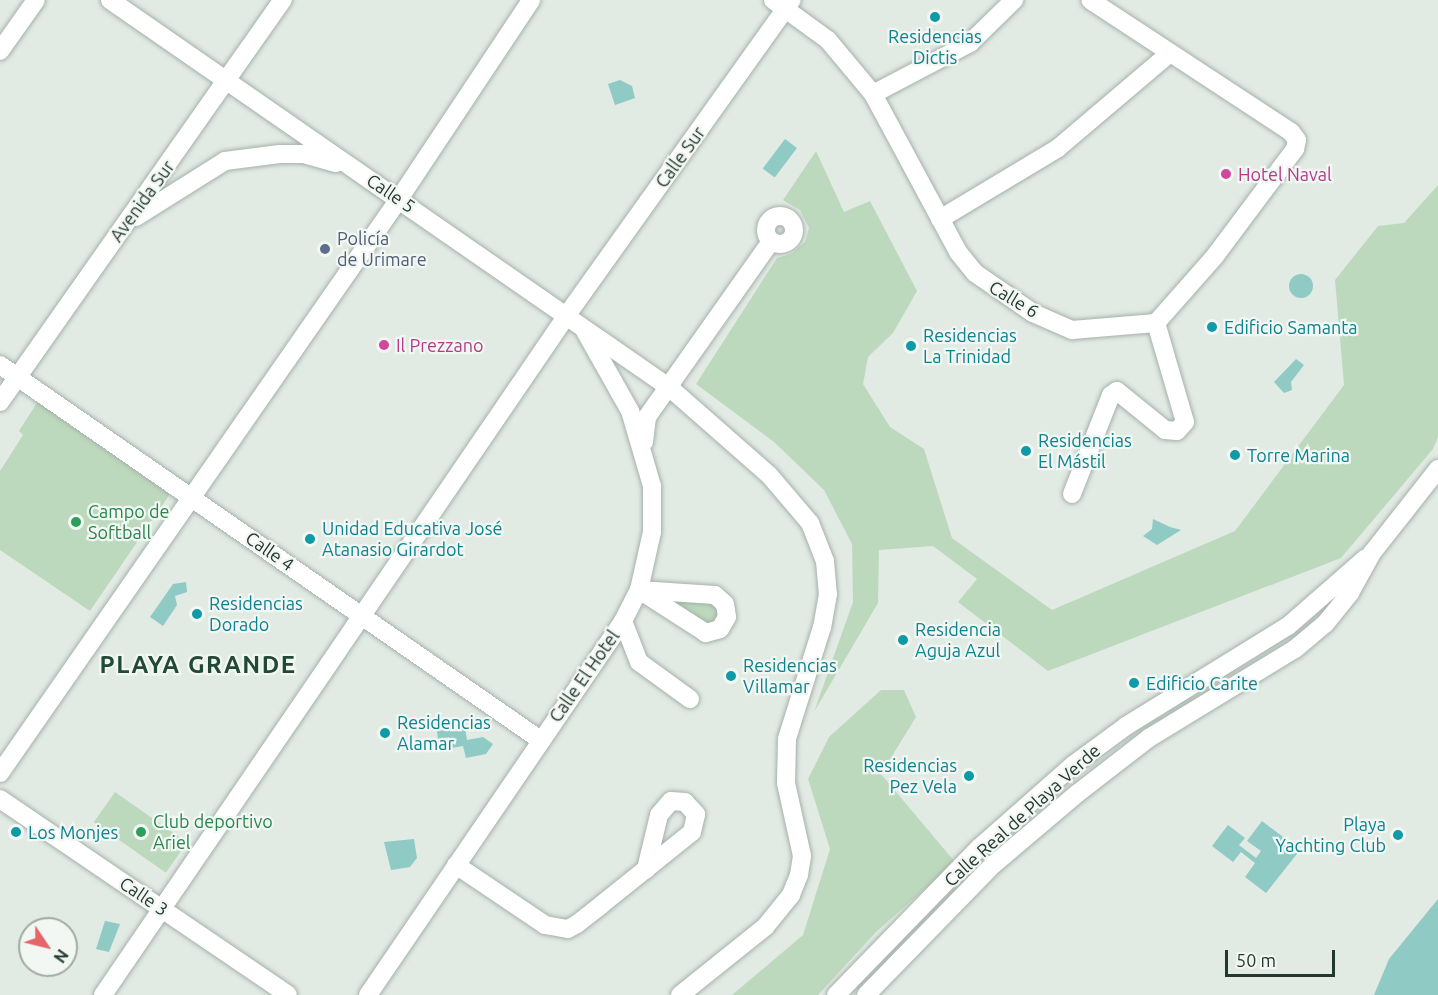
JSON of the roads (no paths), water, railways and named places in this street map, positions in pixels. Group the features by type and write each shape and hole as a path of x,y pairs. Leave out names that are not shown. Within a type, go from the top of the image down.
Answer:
{"street":[{"path":"0,51 36,0"},
{"name":"Calle 5","path":"110,0 227,83 574,319 670,388 770,476 799,506 825,561 828,594 822,627 787,739 786,783 802,856 799,875 791,895 765,927 680,995"},
{"name":"Avenida Sur","path":"0,402 227,83 283,0"},
{"path":"0,773 399,199 531,0"},
{"path":"873,94 970,43 1014,0"},
{"path":"1072,494 1112,395 1118,391 1165,430 1177,431 1185,422 1156,323 1215,256 1295,149 1297,140 1291,132 1089,0"},
{"name":"Calle 6","path":"784,3 828,40 873,94 958,252 980,278 1033,313 1072,330 1156,323"},
{"name":"Calle Sur","path":"103,995 361,614 574,319 784,3"},
{"path":"940,219 1058,148 1170,53"},
{"path":"125,224 225,161 304,154 352,167"},
{"path":"644,448 647,417 670,388 771,241"},
{"name":"Calle El Hotel","path":"368,995 539,739 623,621 639,590 652,532 652,486 644,448 622,392 574,319"},
{"name":"Calle 4","path":"0,365 539,739"},
{"name":"Calle Real de Playa Verde","path":"866,995 899,958 993,865 1149,738 1295,649 1331,616 1372,553 1438,469"},
{"name":"Calle Real de Playa Verde","path":"836,995 979,848 1073,765 1126,726 1288,626 1342,575 1372,553"},
{"path":"623,621 639,662 690,699"},
{"name":"Calle 3","path":"0,799 288,995"},
{"path":"979,848 993,865"},
{"path":"456,865 545,925 563,930 577,924 646,869"},
{"path":"885,944 899,958"}],"water":[{"path":"620,80 632,86 635,98 615,105 608,84"},
{"path":"785,139 797,148 775,178 763,169"},
{"path":"1301,274 1310,277 1313,286 1310,295 1301,298 1292,295 1289,286 1292,277"},
{"path":"1296,359 1304,365 1291,382 1292,390 1284,393 1274,382"},
{"path":"1153,519 1181,530 1157,545 1143,536 1152,529"},
{"path":"186,582 187,592 175,596 177,605 163,626 150,617 173,584"},
{"path":"435,719 452,719 454,730 465,728 467,740 483,737 493,744 486,754 466,758 463,746 451,748 449,737 438,739"},
{"path":"1262,821 1300,850 1266,893 1245,877 1255,863 1241,852 1233,862 1212,846 1228,825 1245,838 1239,845 1256,858 1261,851 1247,841"},
{"path":"414,839 417,858 410,867 391,870 384,842"},
{"path":"1438,899 1438,995 1374,995 1389,959"},
{"path":"105,921 120,924 109,952 96,949"}],"place":[{"name":"Residencias Dictis","path":"935,17"},
{"name":"Hotel Naval","path":"1226,174"},
{"name":"Policía de Urimare","path":"325,249"},
{"name":"Edificio Samanta","path":"1212,327"},
{"name":"Il Prezzano","path":"384,345"},
{"name":"Residencias La Trinidad","path":"911,346"},
{"name":"Residencias El Mástil","path":"1026,451"},
{"name":"Torre Marina","path":"1235,455"},
{"name":"Campo de Softball","path":"76,522"},
{"name":"Unidad Educativa José Atanasio Girardot","path":"310,539"},
{"name":"Residencias Dorado","path":"197,614"},
{"name":"Residencia Aguja Azul","path":"903,640"},
{"name":"Residencias Villamar","path":"731,676"},
{"name":"Edificio Carite","path":"1134,683"},
{"name":"Residencias Alamar","path":"385,733"},
{"name":"Residencias Pez Vela","path":"969,776"},
{"name":"Los Monjes","path":"16,832"},
{"name":"Club deportivo Ariel","path":"141,832"},
{"name":"Playa Yachting Club","path":"1398,835"}],"district":[{"name":"PLAYA GRANDE","path":"198,665"}]}
